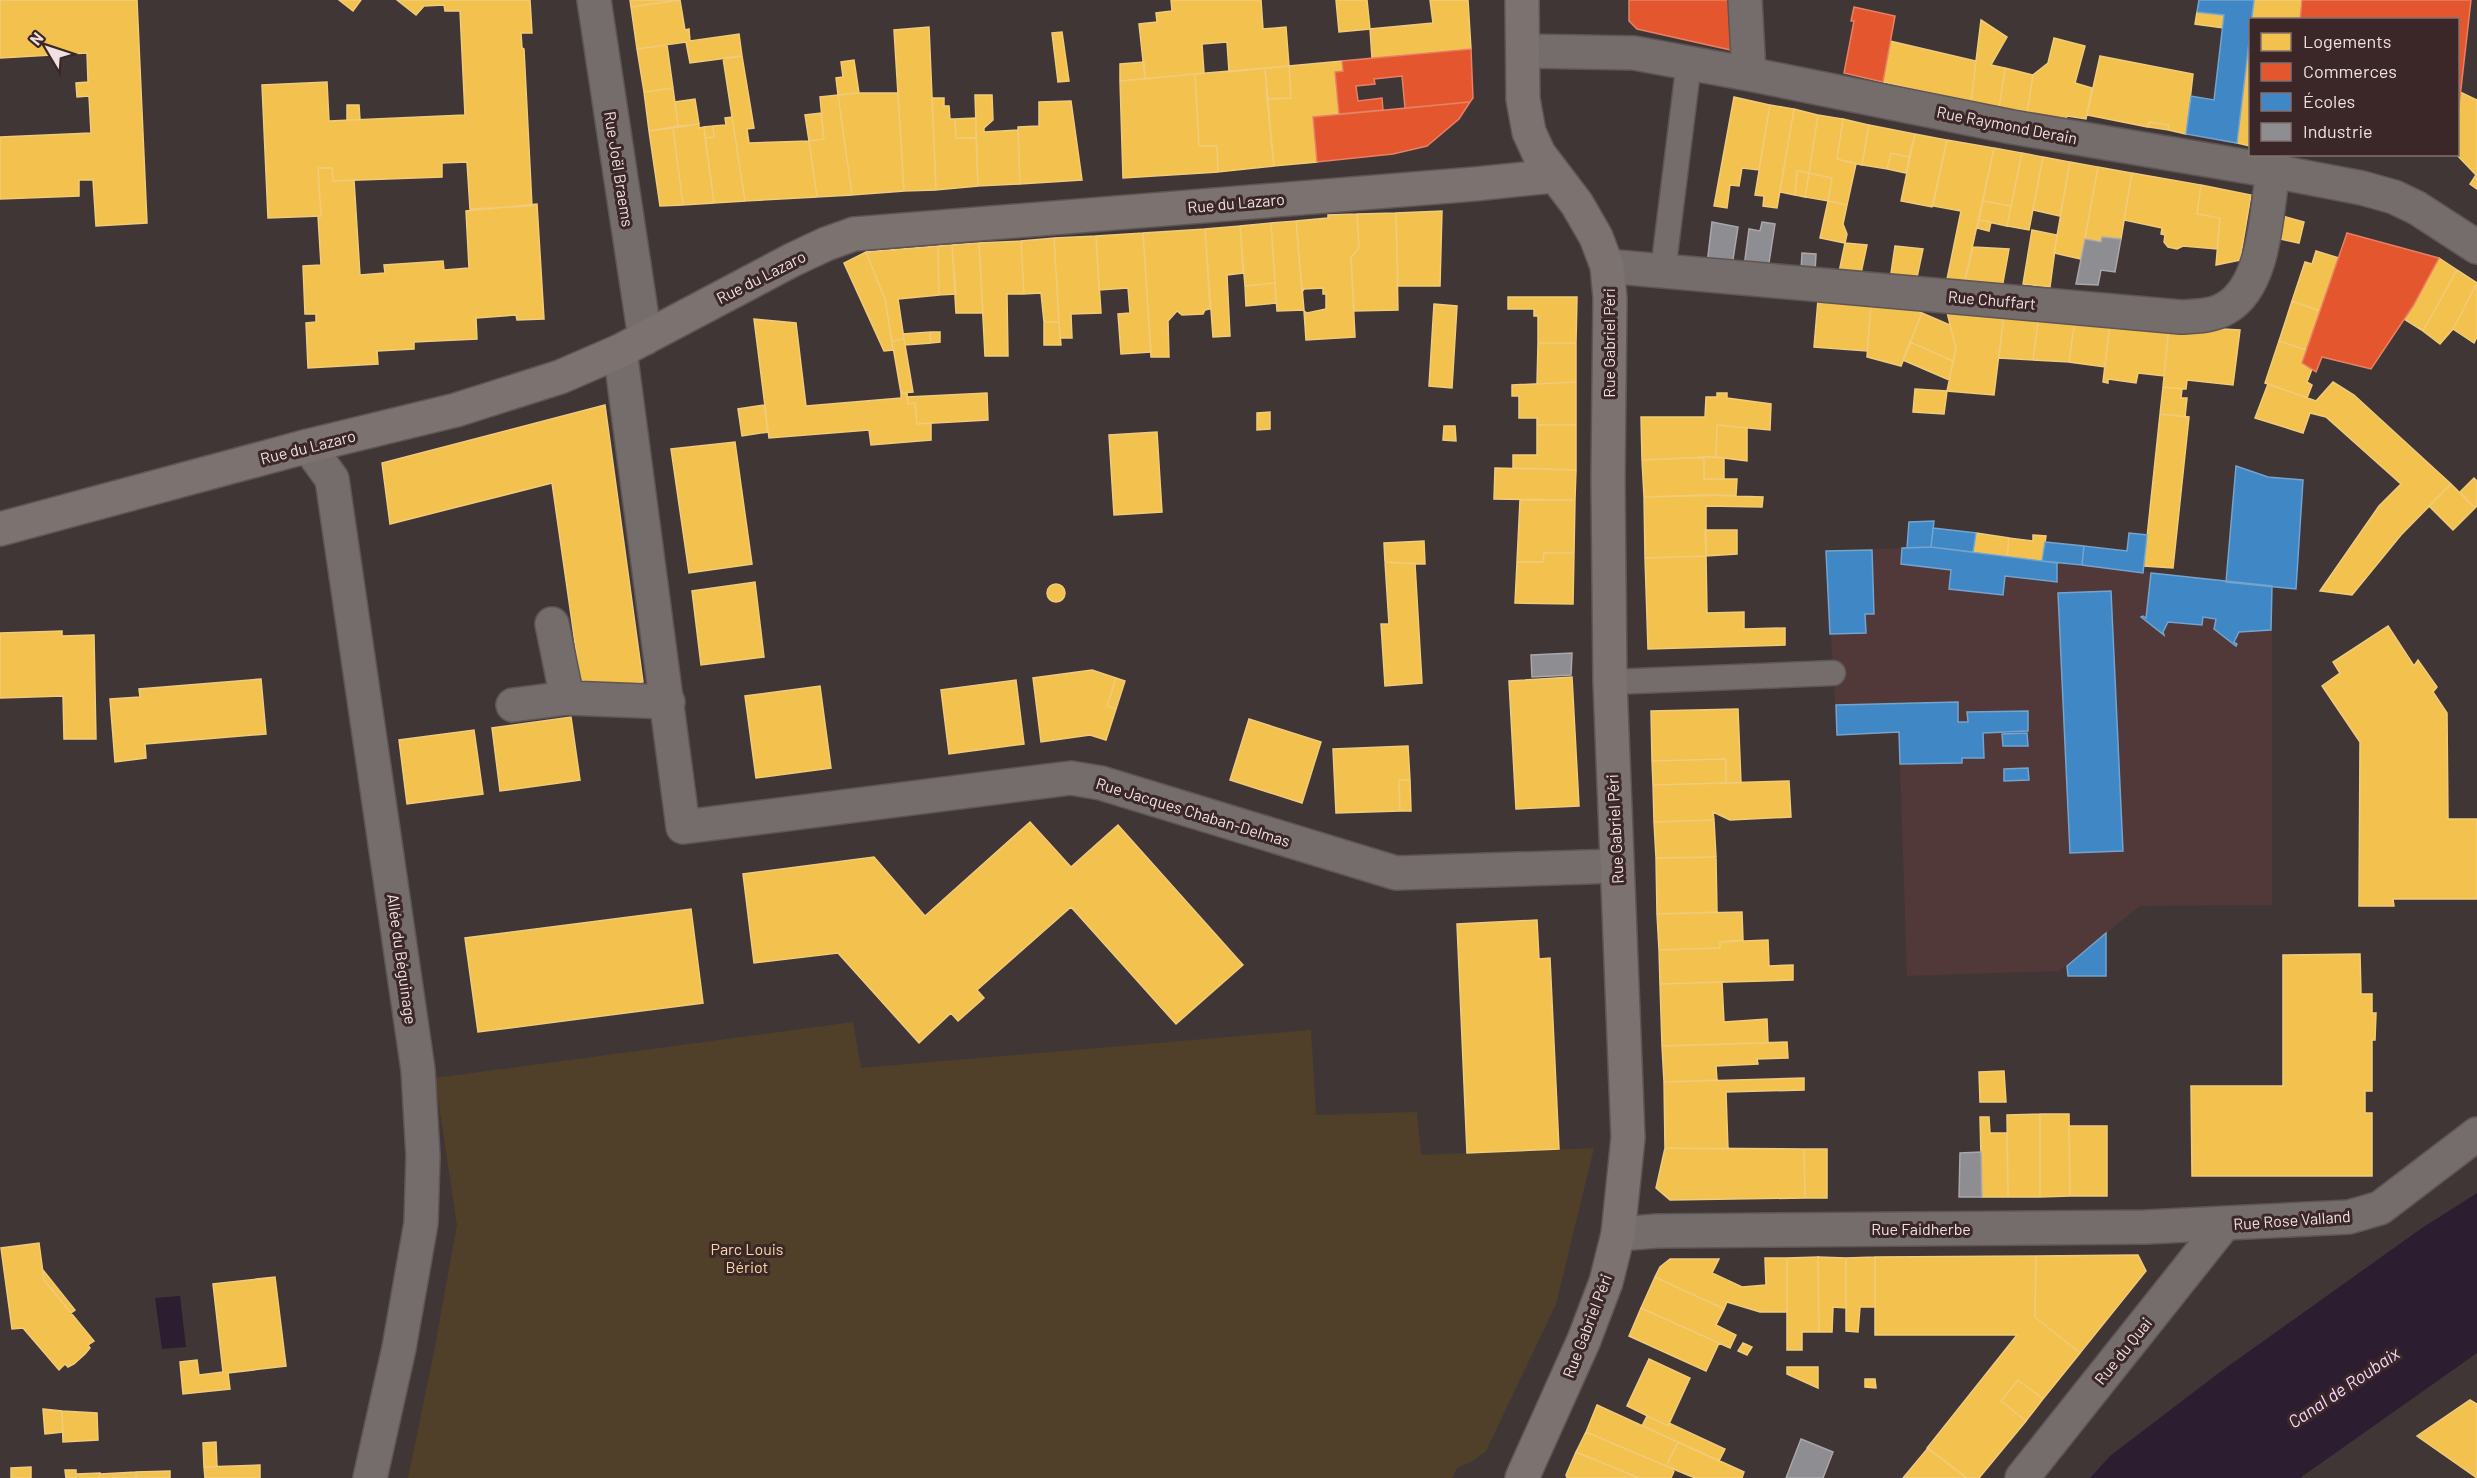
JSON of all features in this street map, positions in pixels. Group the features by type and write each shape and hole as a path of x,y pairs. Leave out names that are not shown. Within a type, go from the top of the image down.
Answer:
{"street":[{"name":"Rue Joël Braems","path":"594,0 633,344 668,702"},
{"name":"Rue Gabriel Péri","path":"1522,0 1523,99 1529,132 1553,176 1577,204 1596,237 1607,267 1610,298 1608,480 1610,682 1628,1138 1618,1234 1596,1311 1522,1478"},
{"path":"1745,0 1749,74"},
{"name":"Rue Raymond Derain","path":"1523,51 1634,53 1689,62 2012,128 2362,188 2394,197 2417,208 2477,247"},
{"name":"Rue Chuffart","path":"1607,267 2181,317 2206,315 2226,308 2236,301 2255,272 2273,171"},
{"name":"Rue du Lazaro","path":"0,528 487,401 560,377 633,344 783,264 854,234 1458,186 1553,176"},
{"name":"Allée du Béguinage","path":"308,446 332,479 418,1070 422,1120 423,1198 414,1270 370,1478"},
{"path":"552,624 567,698"},
{"path":"513,705 567,698 668,702"},
{"name":"Rue Jacques Chaban-Delmas","path":"668,702 683,827 1071,778 1101,783 1396,873 1617,866"},
{"name":"Rue Rose Valland","path":"2224,1224 2349,1217 2364,1214 2380,1208 2477,1134"},
{"name":"Rue Faidherbe","path":"1618,1234 1657,1231 2134,1228 2224,1224"},
{"name":"Rue du Quai","path":"2022,1478 2224,1224"}],"lane":[{"path":"1663,272 1689,62"},
{"path":"1610,682 1833,673"}],"shaded area":[{"path":"1931,547 2272,586 2272,905 2140,906 2059,971 1907,976 1899,733 1837,735 1826,551"}],"green space":[{"name":"Parc Louis Bériot","path":"853,1022 861,1068 1311,1030 1316,1115 1417,1112 1421,1155 1594,1148 1556,1304 1486,1451 1471,1462 1457,1468 1452,1478 408,1478 457,1225 435,1078"}],"water":[{"name":"Canal de Roubaix","path":"2477,1193 2477,1353 2300,1478 2090,1478 2110,1456 2220,1372 2422,1228"},
{"path":"180,1296 186,1347 162,1349 155,1298"}],"building: Logements":[{"path":"0,0 137,0 147,223 96,226 93,180 79,180 79,196 0,199 0,137 91,133 89,96 77,97 76,83 88,82 87,53 0,58"},
{"path":"339,0 361,0 353,11"},
{"path":"397,0 530,0 532,33 521,33 524,49 532,206 470,209 467,162 442,163 442,177 333,181 332,168 318,168 321,216 268,218 262,85 327,82 329,121 465,115 460,11 445,11 444,5 424,6 416,15"},
{"path":"630,0 680,0 631,7"},
{"path":"680,0 685,30 689,29 690,41 739,34 742,56 690,63 686,42 637,49 631,7"},
{"path":"1171,0 1261,0 1263,29 1286,27 1289,66 1229,72 1227,42 1202,44 1204,73 1145,79 1139,24 1157,22 1156,13 1172,11"},
{"path":"1336,0 1367,0 1370,29 1339,32"},
{"path":"1430,0 1468,0 1471,49 1372,58 1370,29 1433,23"},
{"path":"2254,0 2302,0 2300,18 2252,18"},
{"path":"2197,12 2224,15 2223,28 2195,24"},
{"path":"1981,20 2007,37 1991,65 2005,68 1999,109 1971,102"},
{"path":"929,27 936,190 904,191 894,30"},
{"path":"1062,32 1069,81 1058,82 1052,33"},
{"path":"2054,38 2085,46 2075,83 2092,88 2086,119 2027,114 2033,75 2048,63"},
{"path":"1890,41 1976,61 1971,102 1883,82"},
{"path":"2249,41 2249,146 2237,143"},
{"path":"667,45 673,88 644,92 637,49"},
{"path":"742,56 754,128 747,129 749,143 809,141 817,197 745,201 723,58"},
{"path":"2100,56 2193,74 2186,134 2168,130 2169,125 2149,122 2148,127 2087,115"},
{"path":"854,60 859,93 838,95 836,78 843,77 841,62"},
{"path":"1342,61 1343,71 1335,72 1339,114 1313,117 1317,162 1274,166 1267,99 1291,98 1289,66"},
{"path":"1144,62 1145,79 1120,81 1120,64"},
{"path":"1289,66 1291,98 1267,99 1265,68"},
{"path":"1265,68 1274,166 1218,172 1217,146 1199,146 1195,74"},
{"path":"2005,68 2033,75 2027,114 1999,109"},
{"path":"1195,74 1199,146 1217,146 1218,172 1123,178 1120,81"},
{"path":"673,88 678,126 649,131 644,92"},
{"path":"2460,92 2477,100 2477,189 2470,184 2476,175 2458,156"},
{"path":"898,93 904,191 852,195 838,95"},
{"path":"838,95 852,195 817,197 809,141 824,139 820,97"},
{"path":"975,95 992,95 993,120 984,128 984,132 1018,130 1020,184 978,186"},
{"path":"1734,97 1770,105 1759,170 1742,168 1739,186 1730,185 1727,208 1714,206"},
{"path":"932,98 944,98 944,106 949,106 950,119 955,119 956,138 976,138 978,186 936,190"},
{"path":"695,99 699,124 678,126 675,102"},
{"path":"1071,101 1082,180 1020,184 1018,127 1039,126 1039,102"},
{"path":"347,105 359,105 360,120 347,120"},
{"path":"1770,105 1794,109 1777,208 1763,206 1764,196 1755,195"},
{"path":"1794,109 1818,115 1809,173 1797,171 1795,195 1780,192"},
{"path":"821,113 824,139 809,141 805,115"},
{"path":"1818,115 1843,119 1837,159 1856,164 1847,205 1828,201 1832,178 1809,173"},
{"path":"732,117 745,201 714,203 705,138 714,137 713,126 726,125 725,118"},
{"path":"976,118 976,138 956,138 955,119"},
{"path":"1843,119 1869,125 1862,165 1837,159"},
{"path":"2149,122 2169,125 2168,130 2148,127"},
{"path":"699,124 699,128 704,127 714,203 683,205 673,128"},
{"path":"1869,125 1915,134 1909,157 1891,153 1887,169 1862,165"},
{"path":"713,126 714,137 705,138 704,127"},
{"path":"673,128 683,205 660,206 649,131"},
{"path":"1915,134 1947,140 1932,207 1901,201"},
{"path":"1947,140 1994,148 1964,285 1946,284 1961,211 1933,206"},
{"path":"1994,148 2022,153 2011,206 1983,201"},
{"path":"1891,153 1909,157 1906,173 1887,169"},
{"path":"2022,153 2043,157 2029,230 2007,226"},
{"path":"2043,157 2070,162 2060,216 2033,210"},
{"path":"2070,162 2098,167 2081,259 2054,253"},
{"path":"2098,167 2132,173 2121,239 2102,237 2101,242 2085,239"},
{"path":"318,168 332,168 333,181 354,180 360,275 385,273 384,265 443,261 444,270 469,268 466,211 537,204 544,319 517,320 516,315 476,318 477,339 414,342 414,349 377,351 378,364 308,368 306,323 316,322 316,314 305,314 303,266 321,265"},
{"path":"1797,171 1809,173 1805,197 1795,195"},
{"path":"1809,173 1832,178 1828,201 1805,197"},
{"path":"2132,173 2201,185 2197,214 2220,218 2217,249 2168,247 2164,242 2165,235 2161,234 2162,228 2124,220"},
{"path":"2201,185 2251,195 2240,260 2216,265 2220,218 2197,214"},
{"path":"1828,201 1847,205 1843,224 1847,234 1845,243 1820,238"},
{"path":"1983,201 2011,206 2007,226 1979,220"},
{"path":"1442,211 1440,286 1398,286 1396,213"},
{"path":"1396,213 1398,310 1354,311 1351,257 1359,248 1357,214"},
{"path":"1357,214 1359,248 1351,257 1355,337 1306,340 1304,311 1307,313 1326,309 1326,294 1323,294 1323,288 1304,289 1302,292 1296,221 1328,218 1328,215"},
{"path":"2279,215 2304,222 2299,243 2280,239 2282,231 2276,229"},
{"path":"1979,220 1991,222 1989,231 1977,228"},
{"path":"1296,221 1304,310 1277,311 1271,223"},
{"path":"1271,223 1275,283 1245,286 1240,226"},
{"path":"1240,226 1243,273 1227,275 1230,336 1213,337 1205,229"},
{"path":"1205,229 1210,309 1205,310 1203,314 1182,315 1177,311 1168,321 1169,357 1151,357 1143,233"},
{"path":"2032,230 2057,235 2050,287 2023,284"},
{"path":"1143,233 1151,352 1121,354 1118,314 1130,313 1128,288 1099,290 1096,236"},
{"path":"1096,236 1101,313 1071,314 1072,338 1060,338 1054,238"},
{"path":"1054,238 1059,322 1044,322 1041,293 1024,294 1021,241"},
{"path":"1021,241 1024,294 1007,294 1008,356 985,356 979,243"},
{"path":"979,243 983,313 956,313 952,245"},
{"path":"1845,243 1867,245 1860,278 1838,277"},
{"path":"952,245 956,294 939,295 938,246"},
{"path":"938,246 939,295 898,299 904,339 892,341 885,299 866,252"},
{"path":"1895,246 1923,249 1916,282 1890,280"},
{"path":"1973,247 2009,249 2002,288 1964,285"},
{"path":"2316,251 2339,258 2320,311 2292,301 2305,262 2312,264"},
{"path":"866,252 885,299 893,350 884,351 844,263"},
{"path":"2439,258 2457,270 2423,331 2404,319"},
{"path":"2457,270 2477,283 2453,329 2440,344 2423,331"},
{"path":"1275,283 1276,303 1246,306 1245,286"},
{"path":"2477,283 2477,337 2474,343 2453,329"},
{"path":"1508,297 1577,297 1576,343 1538,343 1538,316 1534,316 1534,309 1508,309"},
{"path":"1818,300 1871,304 1867,351 1814,347"},
{"path":"2292,301 2320,311 2307,350 2279,341"},
{"path":"1434,304 1457,306 1452,388 1429,386"},
{"path":"1871,304 1907,307 1922,313 1901,366 1867,357"},
{"path":"1946,308 2004,313 1994,395 1947,391 1956,349"},
{"path":"1922,313 1950,325 1956,349 1953,361 1910,342"},
{"path":"2004,313 2039,315 2033,360 1999,358"},
{"path":"2039,315 2075,319 2069,362 2033,360"},
{"path":"754,319 796,323 806,406 901,398 901,393 907,393 908,404 915,403 917,424 931,423 931,440 871,445 869,430 769,438"},
{"path":"2075,319 2110,322 2105,367 2069,362"},
{"path":"1044,322 1059,322 1061,345 1044,345"},
{"path":"2110,322 2169,326 2164,376 2138,373 2136,383 2108,379 2108,383 2103,382"},
{"path":"2169,326 2240,330 2233,385 2187,380 2186,389 2163,387"},
{"path":"930,332 940,332 940,342 931,343"},
{"path":"930,332 931,343 905,345 903,334"},
{"path":"904,339 913,392 901,393 892,341"},
{"path":"2279,341 2307,350 2302,363 2312,369 2307,382 2312,385 2307,398 2265,383"},
{"path":"1910,342 1953,361 1949,380 1903,360"},
{"path":"1538,343 1576,343 1576,382 1537,384"},
{"path":"1576,382 1576,425 1537,425 1537,418 1519,418 1519,396 1512,396 1512,385"},
{"path":"2333,382 2354,395 2451,484 2401,535 2352,595 2320,591 2379,506 2401,484 2326,417 2310,413 2303,433 2255,418 2268,384 2316,401"},
{"path":"2163,387 2182,389 2181,398 2187,398 2185,417 2160,414"},
{"path":"1915,389 1947,391 1944,414 1913,412"},
{"path":"987,393 988,420 917,424 915,403 908,404 907,397"},
{"path":"1717,393 1727,393 1727,398 1771,404 1770,430 1717,425 1716,457 1642,460 1641,417 1705,417 1706,397 1717,397"},
{"path":"605,405 643,682 582,692 552,483 390,524 382,463"},
{"path":"764,405 768,432 742,436 738,409"},
{"path":"1270,412 1270,429 1257,430 1257,413"},
{"path":"2160,414 2189,417 2173,568 2144,566"},
{"path":"1537,425 1576,425 1576,470 1513,468 1513,455 1537,455"},
{"path":"1717,425 1747,428 1747,461 1716,457"},
{"path":"1444,426 1455,426 1456,441 1443,440"},
{"path":"1157,432 1162,512 1114,515 1109,435"},
{"path":"735,442 752,564 689,573 671,449"},
{"path":"1704,457 1704,479 1737,479 1736,495 1644,497 1642,460"},
{"path":"1704,457 1724,458 1724,479 1704,479"},
{"path":"1495,468 1576,470 1575,500 1494,499"},
{"path":"2474,478 2477,481 2477,506 2475,508 2460,492"},
{"path":"2451,484 2475,508 2453,530 2429,506"},
{"path":"1704,495 1763,497 1762,507 1706,506 1706,556 1645,558 1644,497"},
{"path":"1520,500 1575,500 1574,553 1544,553 1543,562 1517,562"},
{"path":"1705,530 1737,530 1737,554 1706,556"},
{"path":"1976,533 2009,538 2007,556 1973,552"},
{"path":"2033,535 2046,536 2042,561 2007,556 2009,538 2033,541"},
{"path":"1424,541 1425,564 1385,562 1384,543"},
{"path":"1544,553 1574,553 1573,604 1515,603 1517,562 1543,562"},
{"path":"1706,556 1707,613 1744,612 1744,629 1785,628 1785,645 1648,649 1645,558"},
{"path":"1385,562 1415,564 1422,683 1385,686 1381,624 1389,624"},
{"path":"755,582 764,657 701,665 692,591"},
{"path":"1056,584 1062,587 1065,593 1062,599 1056,602 1050,599 1047,593 1050,587"},
{"path":"2388,626 2414,666 2418,660 2437,687 2433,692 2447,713 2448,819 2477,819 2477,899 2393,899 2394,906 2359,906 2360,742 2322,686 2340,673 2333,662"},
{"path":"62,631 62,636 94,635 96,739 64,739 63,696 0,698 0,633"},
{"path":"1092,670 1116,678 1107,706 1116,709 1106,740 1090,735 1041,742 1033,678"},
{"path":"1572,677 1579,806 1516,809 1509,681"},
{"path":"1116,678 1125,681 1116,709 1107,706"},
{"path":"261,679 266,734 145,744 146,758 115,762 110,699 140,697 139,689"},
{"path":"1016,680 1024,744 949,754 941,690"},
{"path":"820,686 831,768 756,778 745,696"},
{"path":"1738,709 1741,783 1726,783 1726,759 1652,761 1651,711"},
{"path":"571,717 580,780 500,791 492,728"},
{"path":"1249,719 1321,742 1302,803 1230,780"},
{"path":"474,730 483,794 407,804 399,740"},
{"path":"1408,746 1410,780 1399,780 1400,811 1336,813 1333,749"},
{"path":"1726,759 1726,783 1653,785 1652,761"},
{"path":"1399,780 1410,780 1411,811 1400,811"},
{"path":"1789,781 1791,817 1730,820 1713,812 1714,820 1654,822 1653,785"},
{"path":"1714,820 1716,857 1656,858 1654,822"},
{"path":"1030,822 1071,867 1118,825 1243,965 1176,1024 1071,907 977,990 984,998 958,1021 951,1013 919,1043 838,953 754,963 743,874 874,857 925,916"},
{"path":"1716,857 1717,912 1657,914 1656,858"},
{"path":"691,909 703,1003 478,1032 465,938"},
{"path":"1742,912 1743,940 1720,942 1720,948 1659,950 1657,914"},
{"path":"1537,920 1539,959 1550,958 1559,1149 1467,1153 1457,924"},
{"path":"1768,940 1769,966 1793,965 1793,980 1660,984 1659,950 1720,948 1720,942"},
{"path":"2360,954 2361,994 2372,994 2372,1013 2376,1013 2375,1040 2372,1040 2372,1091 2365,1091 2365,1113 2372,1113 2372,1176 2192,1176 2191,1086 2283,1086 2283,955"},
{"path":"1722,982 1724,1022 1767,1019 1768,1043 1662,1046 1660,984"},
{"path":"1787,1042 1788,1058 1757,1059 1758,1064 1716,1066 1717,1080 1664,1082 1662,1046"},
{"path":"2004,1071 2006,1102 1980,1102 1979,1072"},
{"path":"1804,1078 1804,1090 1726,1092 1728,1149 1665,1148 1664,1082"},
{"path":"2040,1114 2069,1114 2070,1196 2040,1197"},
{"path":"2040,1114 2040,1197 2008,1197 2007,1115"},
{"path":"1980,1117 1989,1117 1990,1133 2007,1133 2008,1197 1982,1197"},
{"path":"2069,1126 2107,1126 2107,1196 2070,1196"},
{"path":"1665,1148 1804,1149 1805,1198 1670,1200 1656,1188"},
{"path":"1804,1149 1827,1149 1827,1198 1805,1198"},
{"path":"39,1243 44,1280 94,1341 88,1345 90,1348 74,1364 68,1367 65,1364 59,1370 23,1328 12,1329 1,1248"},
{"path":"2138,1255 2146,1271 2080,1353 2035,1317 2036,1256"},
{"path":"2036,1256 2035,1317 2080,1353 2043,1399 2018,1380 2001,1401 2026,1421 1979,1478 1967,1478 1927,1448 2017,1335 1875,1335 1875,1257"},
{"path":"1818,1257 1819,1332 1802,1332 1802,1350 1787,1350 1787,1258"},
{"path":"1818,1257 1846,1258 1846,1308 1833,1307 1832,1332 1819,1332"},
{"path":"1875,1257 1875,1307 1860,1307 1858,1332 1846,1331 1846,1258"},
{"path":"1765,1258 1787,1258 1787,1312 1760,1312 1727,1302 1724,1309 1655,1277 1660,1267 1670,1259 1719,1259 1712,1273 1742,1287 1766,1285"},
{"path":"43,1270 75,1310 71,1313 44,1280"},
{"path":"275,1277 286,1366 228,1373 230,1389 183,1394 180,1362 197,1360 199,1375 223,1372 213,1284"},
{"path":"1655,1277 1724,1309 1716,1325 1736,1335 1730,1348 1641,1308"},
{"path":"1641,1308 1719,1343 1706,1371 1629,1336"},
{"path":"1743,1343 1752,1347 1747,1355 1738,1351"},
{"path":"1649,1359 1690,1378 1668,1426 1627,1406"},
{"path":"1787,1367 1818,1367 1818,1388 1787,1374"},
{"path":"1865,1379 1875,1379 1876,1388 1865,1387"},
{"path":"2018,1380 2043,1399 2026,1421 2001,1401"},
{"path":"2470,1400 2477,1404 2477,1478 2417,1436"},
{"path":"1597,1405 1678,1442 1666,1466 1586,1432"},
{"path":"43,1409 62,1411 63,1432 45,1434"},
{"path":"62,1411 97,1413 98,1440 63,1442"},
{"path":"1647,1416 1668,1426 1669,1423 1725,1449 1719,1461 1642,1426"},
{"path":"1586,1432 1675,1469 1671,1478 1639,1478 1576,1452"},
{"path":"216,1442 217,1467 204,1467 203,1443"},
{"path":"1678,1442 1744,1472 1742,1478 1695,1478 1666,1466"},
{"path":"1928,1448 1967,1478 1903,1478"},
{"path":"1576,1452 1639,1478 1567,1478 1566,1475"},
{"path":"260,1465 260,1478 205,1478 204,1467"},
{"path":"31,1467 31,1478 11,1478 11,1468"},
{"path":"65,1470 76,1470 76,1474 100,1473 100,1478 66,1478"},
{"path":"170,1471 170,1478 136,1478 136,1472"},
{"path":"136,1472 136,1478 100,1478 100,1474"}],"building: Commerces":[{"path":"1629,0 1733,0 1735,51 1637,29 1629,21"},
{"path":"2302,0 2471,0 2459,106 2459,18 2300,18"},
{"path":"1854,7 1895,16 1883,82 1844,73 1854,21 1851,21"},
{"path":"1471,49 1473,98 1470,102 1405,108 1402,76 1374,79 1375,84 1356,86 1358,101 1382,98 1383,110 1339,114 1335,72 1343,71 1342,61"},
{"path":"1470,102 1459,119 1427,146 1393,154 1317,162 1313,117"},
{"path":"2347,233 2439,258 2413,306 2371,369 2322,357 2316,372 2302,363"}],"building: Écoles":[{"path":"2199,0 2254,0 2252,18 2249,18 2249,42 2237,143 2186,134 2191,96 2214,100 2224,15 2197,12"},
{"path":"2236,466 2268,477 2303,480 2296,589 2226,582"},
{"path":"1934,521 1931,547 1907,548 1909,522"},
{"path":"1933,528 1976,533 1973,552 1931,547"},
{"path":"2129,533 2147,535 2143,573 2082,565 2084,546 2127,551"},
{"path":"2045,542 2084,546 2082,565 2042,561"},
{"path":"1931,547 2057,563 2057,582 2005,576 2003,595 1949,589 1951,570 1901,564 1902,548"},
{"path":"1872,550 1874,614 1865,614 1866,633 1830,634 1826,551"},
{"path":"2151,573 2272,586 2271,630 2239,632 2234,642 2236,646 2214,629 2216,619 2203,617 2202,625 2168,622 2163,632 2164,635 2141,617 2146,618"},
{"path":"2111,591 2123,851 2070,853 2058,593"},
{"path":"1958,702 1958,722 1968,722 1967,712 2028,711 2028,731 1983,733 1984,758 1962,758 1962,763 1900,764 1899,732 1837,735 1836,705"},
{"path":"2027,733 2028,746 2003,746 2002,734"},
{"path":"2028,768 2029,780 2004,781 2004,769"},
{"path":"2106,933 2106,976 2068,976 2067,966"}],"building: Industrie":[{"path":"1712,222 1738,227 1732,266 1707,264"},
{"path":"1762,222 1775,224 1768,269 1744,267 1749,229 1760,231"},
{"path":"2102,237 2121,239 2115,272 2101,270 2098,285 2076,284 2085,239 2101,242"},
{"path":"1802,253 1816,254 1815,272 1801,271"},
{"path":"1572,653 1571,675 1532,677 1531,655"},
{"path":"1981,1152 1982,1197 1959,1197 1960,1153"},
{"path":"1801,1439 1833,1452 1823,1478 1786,1478"}]}
